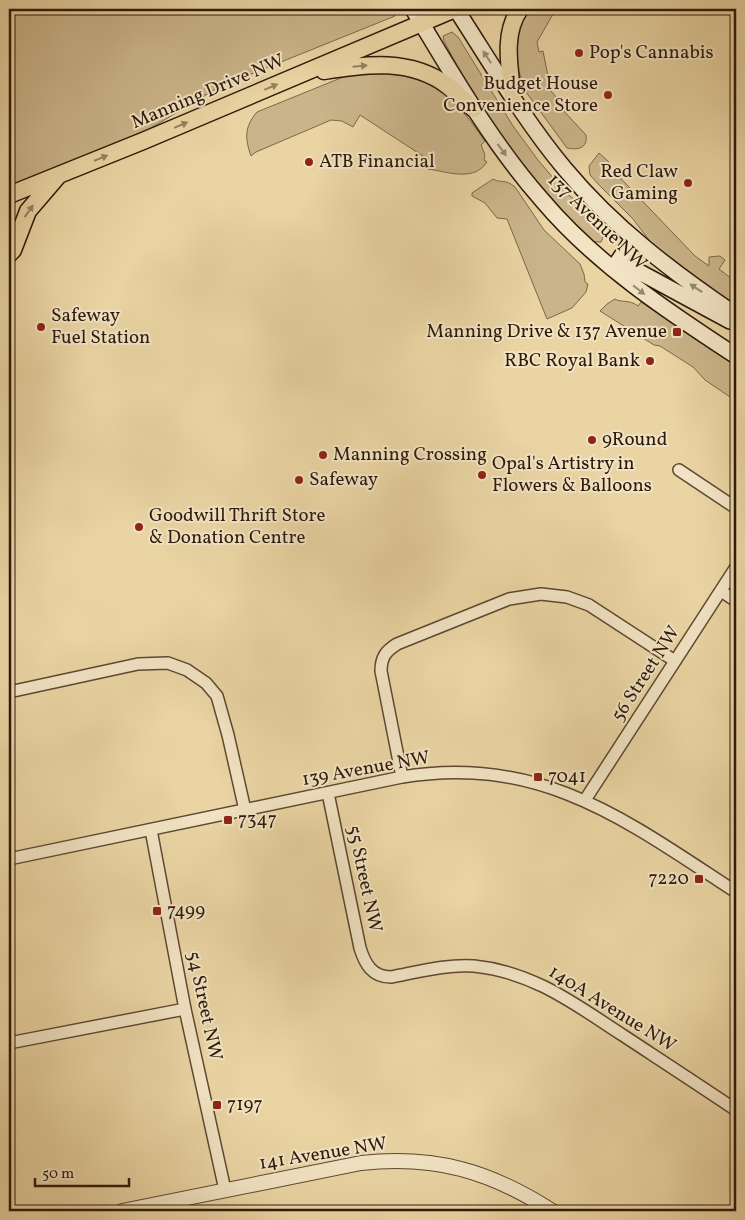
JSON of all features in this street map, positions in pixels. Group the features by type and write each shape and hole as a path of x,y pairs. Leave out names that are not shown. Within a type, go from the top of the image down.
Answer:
{"main road":[{"name":"Manning Drive NW","path":"9,195 295,76 417,16 456,9"},
{"name":"137 Avenue NW","path":"456,9 540,138 566,171 633,239 686,281 736,315"},
{"path":"513,98 509,43 510,30 520,9"},
{"name":"137 Avenue NW","path":"417,16 474,109 508,159 542,201 613,269 654,301 736,356"},
{"path":"295,76 354,66 384,64 410,69 430,76 447,86 474,109"},
{"path":"9,254 13,250 28,211 60,174"},
{"path":"613,269 633,239"},
{"path":"613,269 632,268 736,324"}],"street":[{"path":"679,470 736,508"},
{"name":"56 Street NW","path":"585,800 736,567"},
{"path":"721,591 736,601"},
{"path":"402,777 380,671 386,652 397,644 519,596 541,594 567,597 588,606 675,661"},
{"path":"9,692 138,664 168,663 187,670 206,683 217,696 245,810"},
{"name":"139 Avenue NW","path":"9,859 402,777 432,773 496,775 534,782 585,800 626,822 736,892"},
{"name":"55 Street NW","path":"328,793 360,948 366,964 371,970"},
{"name":"54 Street NW","path":"151,830 185,1009 225,1190"},
{"name":"140A Avenue NW","path":"371,970 384,977 391,977 448,966 473,966 503,970 535,981 566,998 736,1110"},
{"path":"9,1043 185,1009"},
{"name":"141 Avenue NW","path":"122,1211 361,1163 413,1161 446,1165 493,1179 522,1193 552,1211"}],"shaded area":[{"path":"9,9 395,9 395,16 219,87 146,131 9,187"},
{"path":"527,9 556,9 537,42 539,52 543,51 551,91 563,105 561,108 586,135 584,146 581,148 567,148 526,92 514,52 522,16"},
{"path":"452,32 458,37 513,126 538,160 565,192 593,216 604,235 601,242 591,241 548,195 492,122 444,41 443,36"},
{"path":"386,71 413,77 425,82 455,103 485,141 481,145 485,155 484,160 487,162 482,168 468,174 428,169 429,160 360,115 353,127 342,121 331,120 256,152 251,156 247,133 250,123 257,112 348,75"},
{"path":"599,153 609,162 607,164 695,256 709,266 709,257 720,256 725,260 719,269 736,282 736,306 652,244 633,219 590,175 589,166"},
{"path":"493,179 506,182 515,187 544,230 580,264 585,282 588,284 586,292 572,308 547,319 507,219 497,218 485,203 472,196 472,193"},
{"path":"615,299 638,306 641,302 736,365 736,401 705,380 693,367 600,311"}],"place":[{"name":"Pop's Cannabis","path":"579,53"},
{"name":"Budget House Convenience Store","path":"608,95"},
{"name":"ATB Financial","path":"309,162"},
{"name":"Red Claw Gaming","path":"688,183"},
{"name":"Safeway Fuel Station","path":"41,327"},
{"name":"Manning Drive & 137 Avenue","path":"677,332"},
{"name":"RBC Royal Bank","path":"650,361"},
{"name":"9Round","path":"592,440"},
{"name":"Manning Crossing","path":"323,455"},
{"name":"Opal's Artistry in Flowers & Balloons","path":"482,475"},
{"name":"Safeway","path":"299,480"},
{"name":"Goodwill Thrift Store & Donation Centre","path":"139,527"},
{"name":"7041","path":"538,777"},
{"name":"7347","path":"228,820"},
{"name":"7220","path":"699,879"},
{"name":"7499","path":"157,911"},
{"name":"7197","path":"217,1105"}]}
